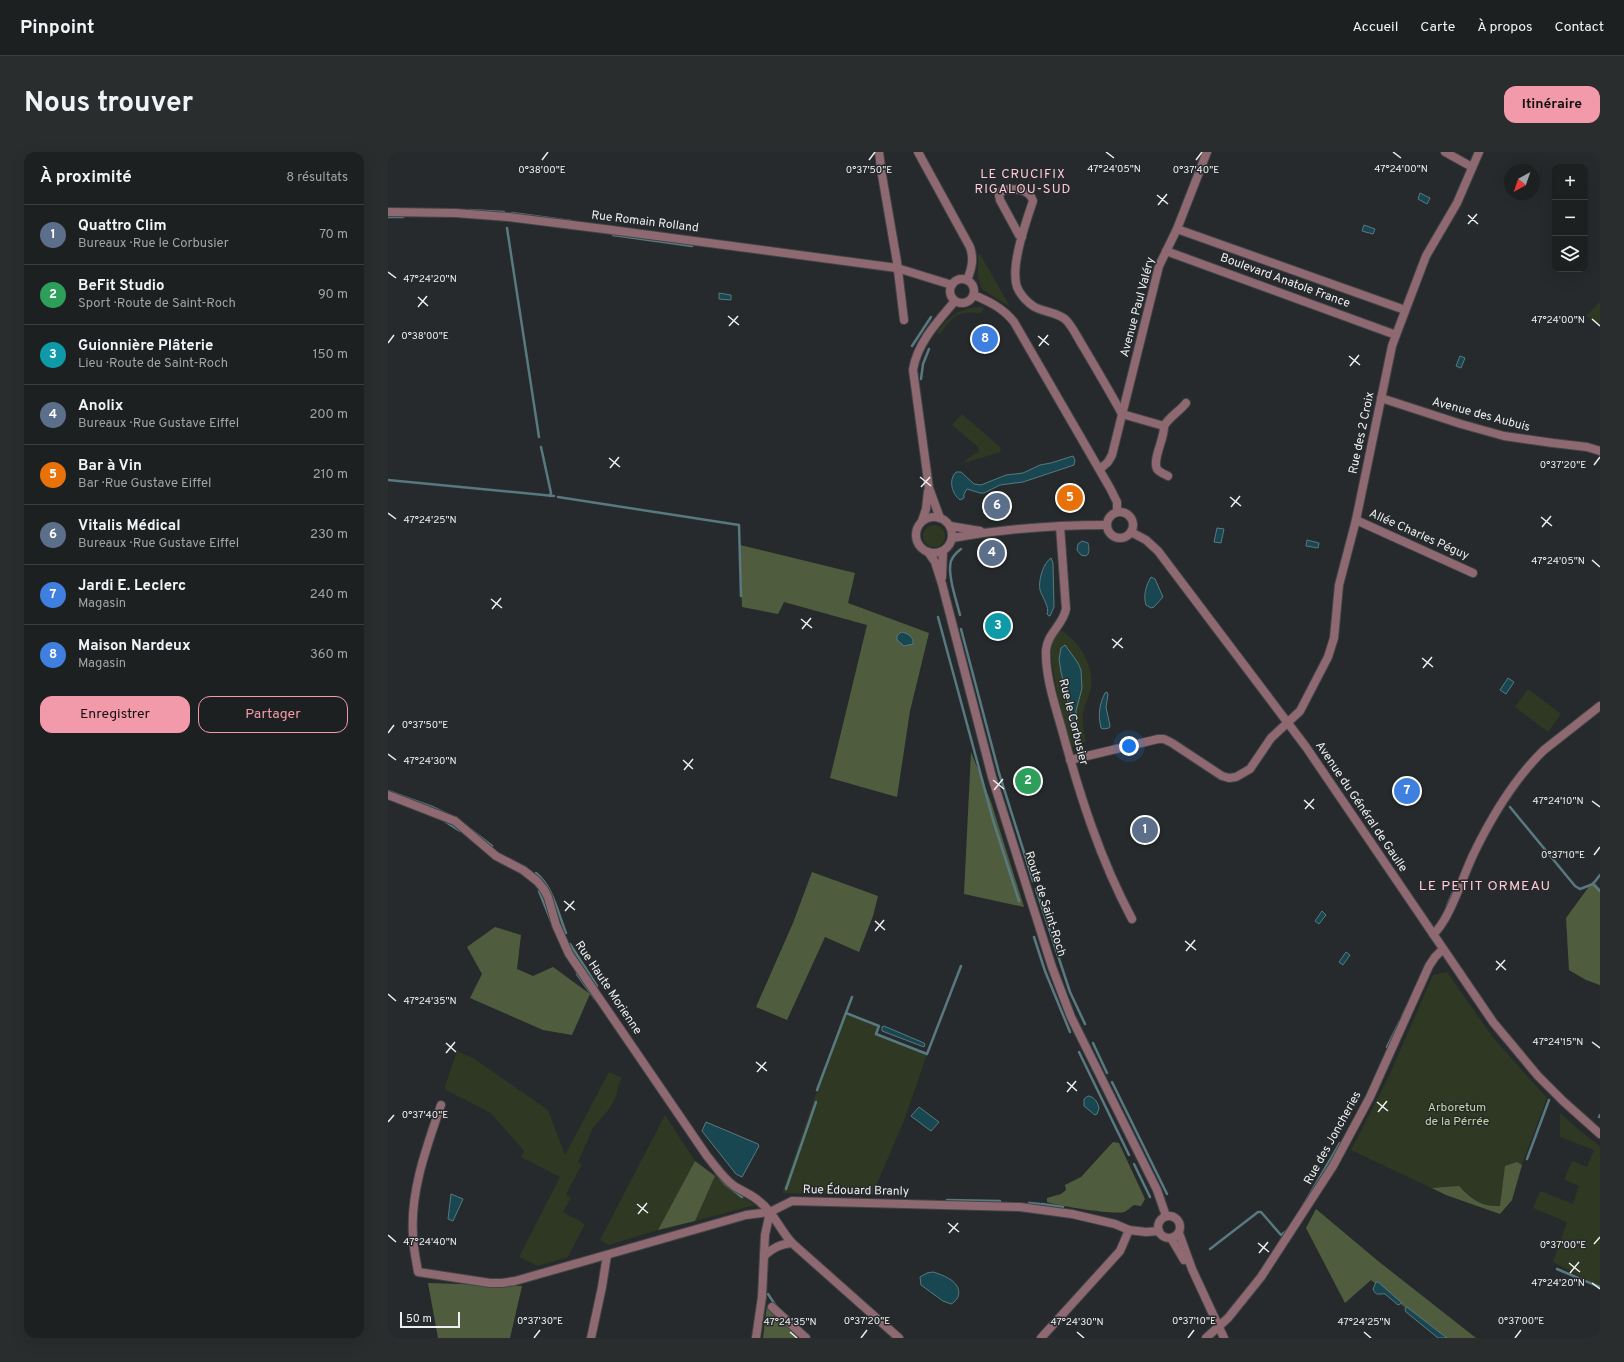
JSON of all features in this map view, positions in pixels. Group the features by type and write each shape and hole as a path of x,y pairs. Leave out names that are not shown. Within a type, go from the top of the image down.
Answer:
{"street":[{"path":"880,152 882,175 904,320"},
{"path":"918,152 970,247 972,264 967,280"},
{"name":"Avenue Paul Valéry","path":"1100,469 1110,459 1157,274 1207,152"},
{"path":"1445,152 1472,167"},
{"name":"Rue des 2 Croix","path":"1070,760 1158,739 1164,739 1222,776 1236,777 1250,769 1271,738 1289,723 1300,711 1328,657 1334,638 1340,585 1356,520 1381,398 1396,334 1426,256 1457,202 1479,152"},
{"path":"1022,237 1019,235 1000,200 999,196 1003,190 1008,189 1025,191 1032,196 1033,201 1022,237 1016,269 1017,287 1027,301 1039,310 1065,319 1122,414 1164,426"},
{"name":"Rue Romain Rolland","path":"388,212 456,213 508,217 897,268 952,285"},
{"name":"Boulevard Anatole France","path":"1176,228 1405,310"},
{"name":"Boulevard Anatole France","path":"1166,251 1396,334"},
{"path":"957,280 967,280 973,285 974,295 966,302 955,301 951,295 952,285 957,280"},
{"path":"974,295 1003,309 1009,316 1100,469 1117,502 1118,512"},
{"path":"955,301 929,334 917,357 913,370 929,488 940,518 950,526 989,532"},
{"name":"Avenue des Aubuis","path":"1381,398 1461,424 1504,436 1587,447 1600,451"},
{"path":"1168,476 1159,471 1156,464 1164,433 1164,426 1168,418 1178,412 1186,403"},
{"path":"929,488 926,509 922,522 916,532 918,545 933,554 943,551 947,548 952,538 950,526"},
{"path":"1118,512 1126,513 1132,519 1133,528 1126,537 1115,537 1109,533 1106,525 1111,515 1118,512"},
{"path":"922,522 931,517 940,518"},
{"name":"Allée Charles Péguy","path":"1356,520 1473,573"},
{"path":"952,538 989,532 1060,526 1106,525"},
{"name":"Rue le Corbusier","path":"1060,526 1066,609 1063,618 1048,640 1046,657 1055,705 1088,819 1107,868 1132,919"},
{"name":"Avenue du Général de Gaulle","path":"1131,532 1146,540 1158,551 1289,723 1314,757 1484,1010 1514,1049 1563,1100 1600,1134"},
{"name":"Route de Saint-Roch","path":"942,584 943,551"},
{"name":"Route de Saint-Roch","path":"928,552 935,562 942,584 992,778 1052,967 1071,1016 1157,1190 1166,1216"},
{"path":"1433,934 1444,922 1474,852 1509,791 1535,758 1600,706"},
{"name":"Rue Haute Morienne","path":"388,795 456,821 496,856 523,870 537,881 548,897 556,925 569,954 707,1156 723,1176 733,1185 760,1201 770,1212 783,1233 792,1243 899,1338"},
{"name":"Rue des Joncheries","path":"1206,1338 1220,1326 1261,1277 1333,1166 1370,1097 1429,966 1443,949"},
{"name":"Rue Édouard Branly","path":"441,1105 419,1176 413,1208 412,1234 418,1272 490,1283 515,1281 746,1215 770,1212 792,1201 1020,1207 1072,1214 1115,1224 1129,1230 1146,1232 1159,1231"},
{"path":"756,1338 762,1297 765,1235 770,1212"},
{"path":"1166,1216 1174,1217 1179,1222 1180,1226 1178,1233 1171,1238 1163,1237 1159,1231 1158,1224 1166,1216"},
{"path":"1041,1338 1120,1251 1129,1230"},
{"path":"1178,1233 1192,1269 1220,1326 1224,1338"},
{"path":"1171,1238 1187,1265 1192,1269"},
{"path":"764,1256 772,1248 782,1244 792,1243"},
{"path":"591,1338 607,1255"},
{"path":"772,1307 806,1338"}],"green space":[{"path":"980,254 1010,307 982,289 978,277 978,256"},
{"path":"1600,302 1600,324 1586,316"},
{"path":"974,307 981,307 984,309 980,313 960,314 950,321 940,334 937,332 951,317 961,311"},
{"path":"962,414 1000,447 1001,452 964,463 969,457 970,458 979,452 978,447 952,425"},
{"path":"934,525 942,528 945,536 942,544 934,547 926,544 923,536 926,528"},
{"path":"740,545 855,573 848,603 929,633 910,711 897,797 830,778 867,625 784,602 778,614 742,607"},
{"path":"1061,630 1073,640 1082,652 1090,670 1092,682 1083,714 1086,742 1070,748 1056,687 1050,650 1052,640"},
{"path":"1528,689 1561,714 1548,732 1515,707"},
{"path":"971,752 991,802 1024,907 964,894"},
{"path":"812,872 878,896 873,916 859,952 825,937 787,1020 756,1007 793,923"},
{"path":"1593,881 1600,889 1600,985 1586,980 1569,970 1566,918"},
{"path":"495,927 521,935 517,969 533,976 553,967 590,994 572,1035 543,1030 470,998 482,974 467,947"},
{"name":"Arboretum de la Pérrée","path":"1447,972 1494,1039 1547,1098 1522,1164 1512,1200 1500,1214 1446,1195 1351,1150 1389,1076 1433,975"},
{"path":"844,1012 879,1026 876,1034 927,1054 905,1118 872,1195 782,1193"},
{"path":"457,1051 473,1058 548,1110 565,1155 609,1072 622,1078 610,1108 593,1128 578,1162 582,1164 566,1194 571,1198 563,1212 585,1224 568,1257 538,1266 519,1257 560,1177 521,1157 524,1151 491,1113 444,1089"},
{"path":"1560,1113 1600,1146 1600,1287 1553,1262 1567,1222 1533,1208 1540,1191 1573,1204 1579,1186 1564,1180 1572,1161 1587,1167 1594,1150 1560,1137"},
{"path":"665,1115 695,1161 658,1230 609,1245 600,1240"},
{"path":"1113,1142 1119,1143 1145,1199 1141,1206 1134,1205 1128,1210 1119,1213 1074,1208 1047,1202 1047,1198 1061,1194 1066,1190 1065,1185 1081,1177"},
{"path":"695,1161 715,1176 695,1221 658,1230"},
{"path":"1517,1162 1522,1165 1512,1200 1500,1214 1446,1195 1432,1188 1459,1186 1468,1195 1482,1204 1500,1206 1505,1166"},
{"path":"715,1176 755,1205 695,1221"},
{"path":"1316,1209 1378,1261 1476,1338 1443,1338 1371,1280 1345,1303 1306,1228"},
{"path":"428,1283 522,1286 510,1338 438,1338"},
{"path":"767,1305 804,1338 763,1338"}],"water":[{"path":"1420,193 1430,198 1427,204 1418,199"},
{"path":"1364,225 1375,229 1373,234 1362,231"},
{"path":"719,293 731,295 731,300 719,299"},
{"path":"1460,356 1465,358 1461,368 1456,366"},
{"path":"1073,456 1075,460 1074,465 1023,482 1000,485 984,493 967,489 964,494 964,498 960,500 953,491 952,479 956,472 961,472 974,484 981,485 1006,475 1023,473 1040,465"},
{"path":"1217,528 1224,529 1221,543 1214,542"},
{"path":"1307,540 1319,543 1318,548 1306,546"},
{"path":"1082,541 1088,543 1089,552 1086,556 1081,555 1077,550 1078,544"},
{"path":"1051,558 1053,563 1054,607 1049,616 1047,614 1047,605 1040,590 1040,577 1043,568"},
{"path":"1151,577 1155,579 1163,597 1154,607 1151,608 1146,605 1145,594 1146,587"},
{"path":"901,632 906,633 913,639 913,644 904,646 897,640 897,636"},
{"path":"1065,645 1078,663 1081,670 1082,688 1076,711 1078,729 1075,731 1059,659 1061,648"},
{"path":"1508,678 1514,682 1506,694 1500,690"},
{"path":"1107,692 1106,707 1110,726 1109,728 1104,729 1101,728 1100,706 1105,693"},
{"path":"1322,911 1326,915 1319,924 1315,921"},
{"path":"1346,952 1350,955 1343,965 1339,962"},
{"path":"884,1026 924,1043 924,1047 882,1031 882,1027"},
{"path":"1088,1096 1094,1098 1097,1102 1099,1108 1097,1114 1095,1115 1084,1106 1084,1099"},
{"path":"919,1107 939,1122 931,1131 911,1116"},
{"path":"706,1122 758,1144 759,1146 742,1177 736,1174 702,1131"},
{"path":"451,1194 463,1199 453,1221 448,1219"},
{"path":"933,1272 951,1280 958,1287 958,1297 951,1304 943,1301 921,1285 920,1277 927,1273"},
{"path":"1376,1282 1378,1282 1402,1303 1398,1305 1385,1294 1375,1293 1373,1289"},
{"path":"1406,1307 1447,1338 1438,1338 1406,1312"}],"waterway":[{"path":"469,210 504,212"},
{"path":"512,213 571,221"},
{"path":"388,217 403,217"},
{"path":"507,228 539,437"},
{"path":"613,235 692,246"},
{"path":"912,346 931,317"},
{"path":"921,379 923,364 929,349"},
{"path":"541,447 551,493 550,496"},
{"path":"388,480 554,496"},
{"path":"558,497 739,525 741,596"},
{"path":"960,615 951,581 950,567 953,557 961,549"},
{"path":"938,617 993,820 1019,901"},
{"path":"961,629 999,773 1033,881"},
{"path":"388,791 432,807 455,818"},
{"path":"1510,807 1575,886 1580,889 1593,884"},
{"path":"446,822 460,831"},
{"path":"461,822 492,846"},
{"path":"536,873 547,885 566,933"},
{"path":"1600,875 1593,884 1600,891"},
{"path":"1447,906 1457,883"},
{"path":"1036,889 1070,992 1085,1024"},
{"path":"539,891 551,921"},
{"path":"1034,937 1045,971 1070,1032"},
{"path":"570,944 597,986"},
{"path":"846,1013 879,1026 876,1034 927,1054 961,966"},
{"path":"577,974 595,999"},
{"path":"817,1090 852,997"},
{"path":"1402,1017 1406,1008"},
{"path":"1387,1047 1400,1021"},
{"path":"1093,1043 1107,1073"},
{"path":"1079,1052 1129,1155"},
{"path":"1112,1082 1167,1194"},
{"path":"1527,1159 1549,1100"},
{"path":"786,1189 816,1102"},
{"path":"1303,1206 1340,1143"},
{"path":"1134,1164 1150,1197"},
{"path":"715,1172 725,1184 742,1197"},
{"path":"947,1200 1000,1201"},
{"path":"1029,1203 1040,1204"},
{"path":"1042,1204 1063,1207"},
{"path":"1210,1249 1258,1212 1261,1212 1281,1235 1288,1230"},
{"path":"1557,1269 1600,1287"},
{"path":"768,1294 776,1306"}],"place":[{"name":"Maison Nardeux","path":"985,339"},
{"name":"Bar à Vin","path":"1070,498"},
{"name":"Vitalis Médical","path":"997,506"},
{"name":"Anolix","path":"992,553"},
{"name":"Guionnière Plâterie","path":"998,626"},
{"name":"BeFit Studio","path":"1028,781"},
{"name":"Jardi E. Leclerc","path":"1407,791"},
{"name":"Quattro Clim","path":"1145,830"}],"district":[{"name":"LE CRUCIFIX RIGALOU-SUD","path":"1023,182"},
{"name":"LE PETIT ORMEAU","path":"1485,886"}]}
